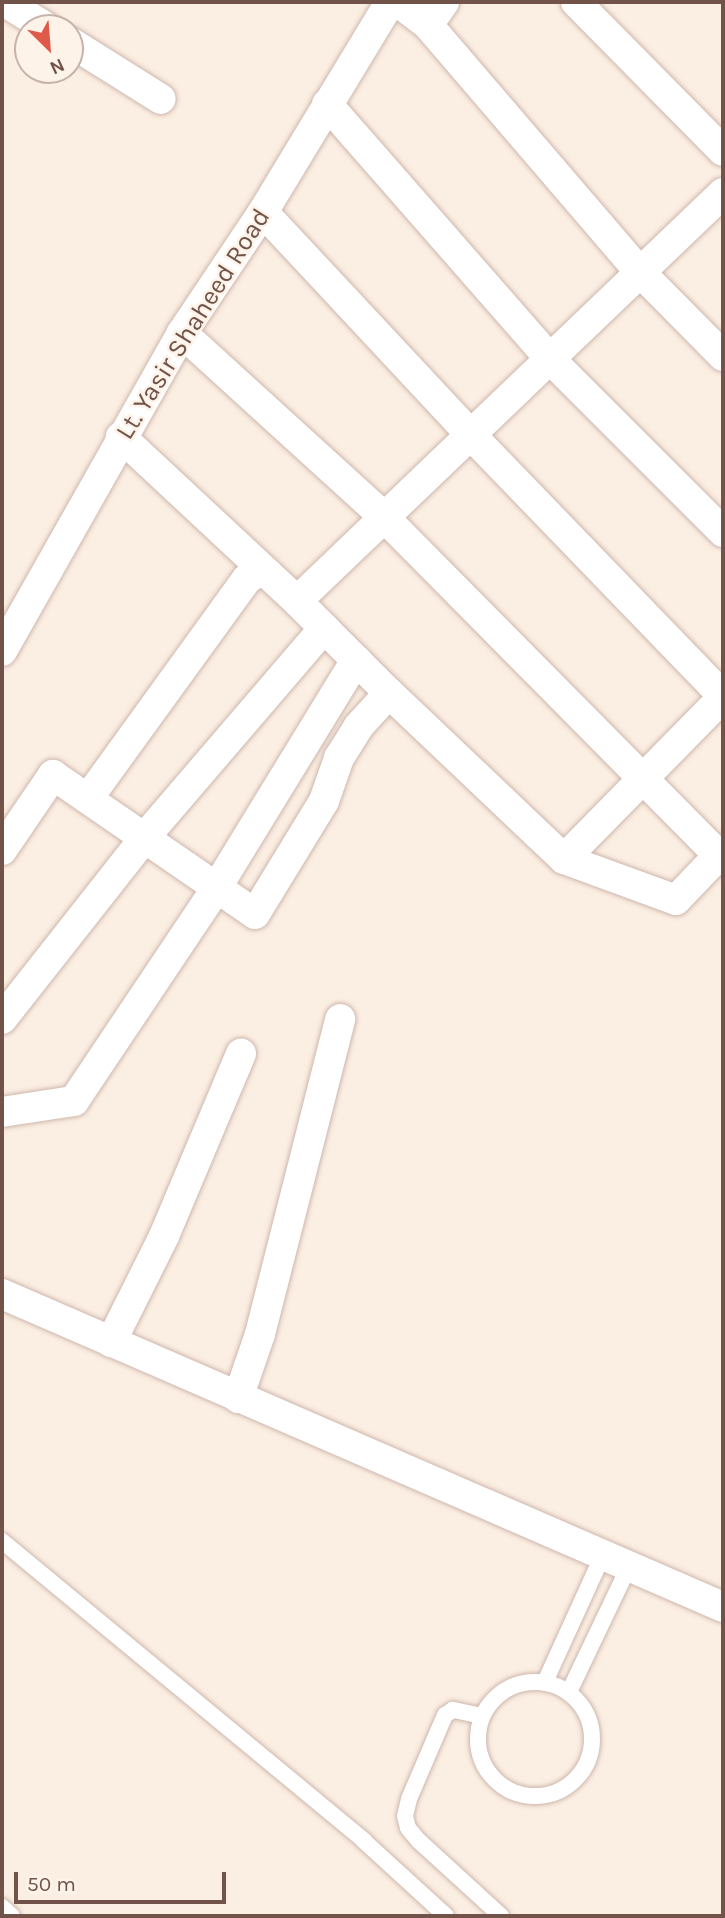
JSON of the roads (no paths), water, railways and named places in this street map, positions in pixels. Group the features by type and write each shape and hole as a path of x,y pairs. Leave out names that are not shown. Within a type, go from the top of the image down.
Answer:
{"street":[{"path":"5,2 24,14"},
{"name":"Lt. Yasir Shaheed Road","path":"2,651 182,333 263,212 390,2"},
{"path":"398,2 436,14 640,272 723,356"},
{"path":"576,2 723,151"},
{"path":"84,51 161,99"},
{"path":"327,104 550,359 723,532"},
{"path":"297,601 723,193"},
{"path":"263,212 470,434 723,696 564,859"},
{"path":"121,437 297,601 389,693 564,859 676,900 721,858 384,517 182,333"},
{"path":"89,797 247,579 262,569"},
{"path":"2,1019 145,837 324,628"},
{"path":"2,1112 74,1101 217,887 356,660"},
{"path":"2,850 53,775 89,797 255,914 324,801 340,758 358,727 389,693"},
{"path":"238,1398 263,1322 340,1019"},
{"path":"111,1342 164,1236 241,1054"},
{"path":"2,1294 723,1607"}],"lane":[{"path":"2,1541 364,1842 446,1916"},
{"path":"545,1682 616,1561"},
{"path":"569,1692 616,1561"},
{"path":"526,1682 545,1682 569,1692 583,1708 591,1728 592,1749 583,1769 569,1785 550,1794 528,1796 508,1790 491,1777 480,1758 477,1737 482,1716 492,1700 507,1688 526,1682"},
{"path":"482,1716 453,1710 445,1715 409,1799 405,1816 408,1828 419,1841 501,1916"},
{"path":"2,1907 12,1916"}]}
